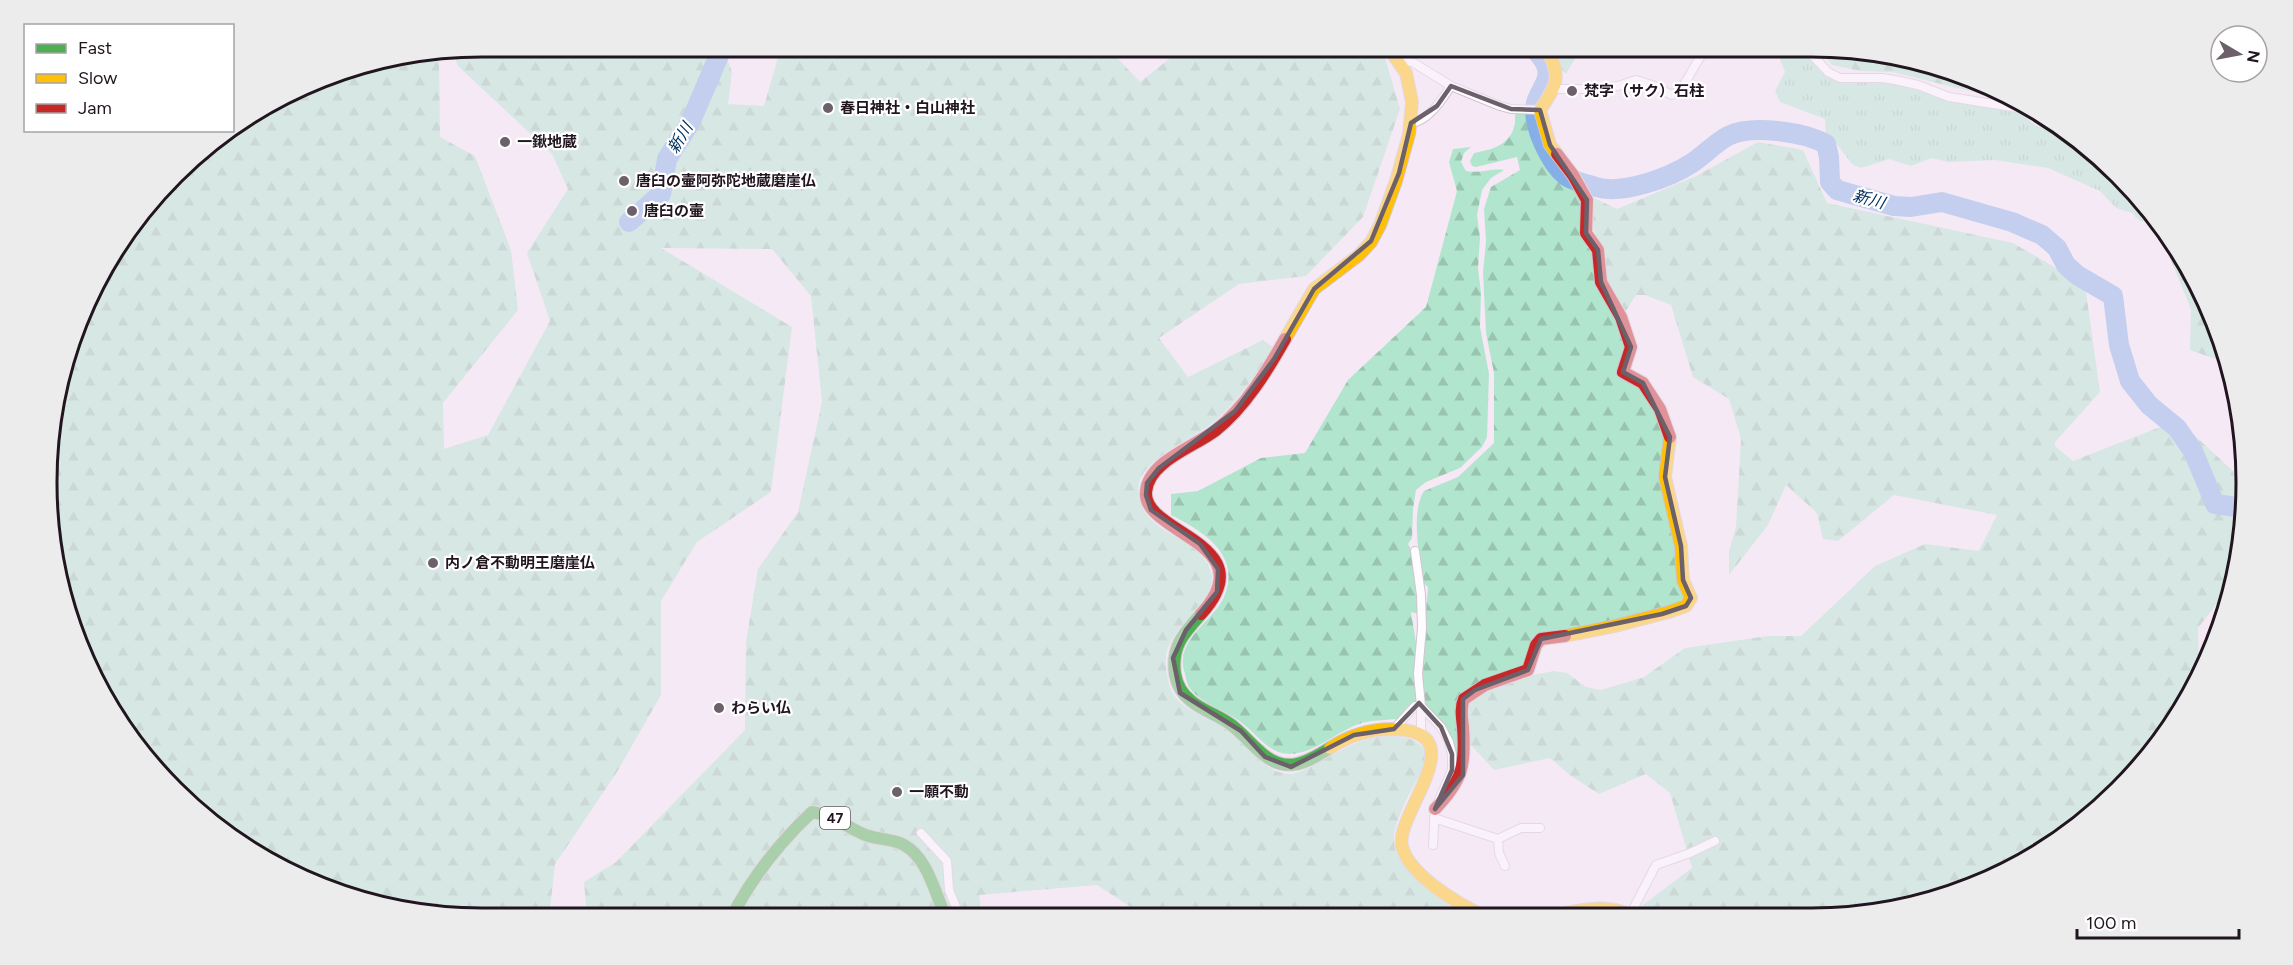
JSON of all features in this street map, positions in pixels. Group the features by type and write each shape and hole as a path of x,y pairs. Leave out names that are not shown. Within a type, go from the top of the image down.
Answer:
{"main road":[{"path":"1435,814 1463,775 1464,741 1461,710 1463,699 1498,680 1528,670 1536,645 1541,639 1572,635 1662,615 1686,606 1691,598 1683,580 1681,546 1665,477 1670,437 1660,410 1643,383 1623,372 1630,347 1621,317 1601,282 1598,250 1586,232 1587,200 1550,145 1540,110 1557,89 1557,75 1550,57"},
{"path":"1396,58 1408,81 1411,123 1409,140 1399,173 1371,241 1360,254 1314,289 1275,359 1235,411 1218,428 1159,468 1147,483 1146,495 1151,510 1159,518 1200,544 1211,555 1218,569 1220,580 1218,592 1207,608 1186,630 1173,658 1174,673 1180,693 1241,731 1265,757 1291,767 1354,735 1377,729 1394,729 1421,735 1431,747 1432,768 1416,798 1401,839 1406,855 1448,897 1469,908"},
{"name":"47","path":"735,908 765,862 812,812 828,813 866,835 905,846 922,863 941,908"}],"street":[{"path":"1557,89 1598,89 1636,80 1652,84 1672,95 1682,89 1691,69 1700,57"},
{"path":"1814,57 1828,72 1840,78 1888,79 1918,85 1948,97 2009,107"},
{"path":"1396,58 1414,63 1452,86 1500,106 1540,110"},
{"path":"1411,123 1419,122 1437,106 1452,86"},
{"path":"1414,551 1422,617 1418,674 1421,735"},
{"path":"1394,729 1415,706 1421,706 1441,727 1449,742 1452,770 1435,814 1433,845"},
{"path":"1435,814 1498,839 1521,828 1540,828"},
{"path":"921,833 947,861 949,890 956,908"},
{"path":"1498,839 1505,866"},
{"path":"1634,908 1656,865 1690,853 1714,840"}],"highlighted area":[{"path":"1451,86 1511,109 1540,110 1550,145 1587,200 1586,233 1598,250 1601,282 1631,347 1623,372 1643,383 1670,437 1665,477 1681,546 1683,580 1691,598 1686,606 1662,614 1541,639 1528,670 1475,690 1463,699 1463,775 1435,809 1452,770 1452,754 1441,727 1419,703 1394,729 1354,735 1291,767 1265,757 1241,731 1180,693 1173,658 1186,630 1217,592 1218,569 1200,544 1151,510 1146,495 1147,483 1159,468 1235,411 1274,359 1314,289 1371,241 1399,173 1411,123 1437,106"}],"green space":[{"path":"727,57 732,72 728,104 764,106 778,57 1116,57 1140,82 1171,57 1385,57 1400,109 1363,217 1306,276 1239,284 1159,338 1188,377 1263,340 1273,347 1246,387 1222,415 1152,463 1140,480 1139,492 1141,504 1147,515 1156,524 1198,551 1206,560 1211,572 1212,582 1208,593 1169,645 1166,657 1167,672 1169,684 1176,698 1182,704 1236,736 1266,765 1289,774 1306,769 1356,743 1377,737 1400,737 1418,743 1425,752 1426,762 1398,819 1394,839 1396,850 1401,861 1421,883 1454,908 1132,908 1097,885 979,895 981,908 586,908 584,882 616,862 745,730 746,642 758,569 798,512 822,402 811,296 772,249 661,248 792,327 771,492 697,542 661,601 661,695 617,772 555,864 550,908 455,907 372,894 320,876 294,864 223,820 163,763 129,719 101,671 89,645 71,593 61,538 57,482 61,427 71,372 89,320 101,294 129,246 163,202 223,145 270,114 320,89 372,71 439,60 440,137 475,156 511,250 518,310 443,403 444,449 488,435 550,321 527,253 568,189 552,154 458,66 455,58"},
{"path":"1547,57 1576,57 1566,74"},
{"path":"1779,57 1810,57 1825,74 1899,84 1943,99 2017,111 2035,125 2048,130 2070,145 2111,182 2145,220 2141,222 2132,213 2116,208 2100,191 2048,168 1995,160 1948,162 1932,158 1911,166 1889,159 1861,168 1852,164 1826,133 1825,119 1780,102 1775,91 1785,72"},
{"path":"1826,58 1894,65 1921,71 1986,95 1892,72 1861,71 1832,65"},
{"path":"1516,112 1537,115 1583,199 1594,253 1627,347 1619,368 1641,386 1662,419 1685,601 1635,618 1536,637 1525,665 1466,691 1460,768 1452,785 1455,760 1453,751 1446,734 1426,706 1424,691 1423,647 1428,587 1423,583 1420,561 1417,536 1418,511 1424,491 1458,477 1494,443 1494,373 1486,333 1483,272 1486,242 1484,209 1491,187 1520,170 1517,157 1476,167 1472,166 1470,161 1474,153 1498,146 1508,139 1514,127"},
{"path":"1758,142 1803,150 1827,203 2013,243 2085,285 2100,392 2055,442 2055,446 2073,461 2178,420 2233,471 2236,483 2235,510 2222,593 2219,600 2198,628 2199,657 2164,719 2130,763 2070,820 2023,851 1973,876 1921,894 1838,907 1639,908 1692,868 1670,793 1646,774 1599,794 1571,776 1550,758 1494,770 1469,743 1468,700 1510,679 1554,671 1567,673 1586,687 1601,690 1644,677 1685,648 1768,636 1801,636 1875,566 1925,544 1979,551 1997,515 1894,495 1838,541 1823,539 1817,513 1786,485 1768,525 1729,575 1729,551 1736,527 1741,439 1729,399 1693,377 1671,305 1645,295 1636,295 1624,314 1606,284 1603,251 1590,222 1588,195 1617,209 1696,176"},
{"path":"1471,147 1464,153 1461,162 1466,171 1504,170 1491,178 1482,190 1477,215 1480,238 1478,268 1481,293 1480,327 1489,374 1487,437 1482,447 1460,468 1426,482 1416,490 1412,538 1408,544 1412,551 1419,612 1419,614 1411,612 1417,649 1417,701 1407,707 1398,719 1366,722 1300,753 1282,753 1268,746 1238,720 1202,700 1188,685 1183,662 1184,651 1189,641 1224,597 1228,582 1228,569 1224,557 1207,537 1171,515 1171,494 1198,491 1261,458 1305,453 1348,380 1426,307 1457,191 1449,162 1453,149"},
{"path":"2167,250 2192,294 2218,360 2190,350 2191,309"}],"waterway":[{"name":"新川","path":"629,222 661,194 667,159 690,123 718,57"},
{"name":"新川","path":"1541,57 1546,65 1547,75 1536,103 1535,112 1539,132 1548,153 1560,170 1576,181 1607,189 1645,184 1682,169 1728,136 1750,130 1777,131 1805,136 1826,144 1830,182 1837,190 1894,206 1911,207 1942,202 2012,222 2042,235 2057,248 2066,265 2077,275 2113,296 2119,345 2130,381 2149,405 2177,428 2193,451 2215,504 2235,507"}],"traffic: fast":[{"path":"1201,614 1180,641 1175,656 1176,678 1185,696 1230,724 1266,757 1284,765 1302,763 1330,748"},
{"path":"737,908 767,861 812,812 832,818 868,836 904,845 919,858 925,867 942,908"}],"traffic: slow":[{"path":"1285,339 1314,289 1359,255 1371,242 1380,225 1396,181 1409,134 1412,102 1406,73 1395,57"},
{"path":"1550,57 1556,79 1540,110 1550,145 1557,154"},
{"path":"1565,636 1669,612 1686,606 1691,598 1683,580 1681,546 1665,477 1670,437"},
{"path":"1330,748 1347,738 1375,730 1404,730 1423,736 1431,748 1431,762 1403,832 1402,846 1406,857 1424,878 1469,908"}],"traffic: jam":[{"path":"1557,154 1573,175 1587,200 1586,233 1598,250 1601,282 1621,317 1631,347 1623,372 1643,383 1660,409 1670,437"},
{"path":"1201,614 1217,590 1219,571 1211,555 1162,519 1150,506 1146,492 1149,481 1155,471 1174,455 1207,436 1227,421 1263,376 1285,339"},
{"path":"1435,809 1457,781 1463,763 1462,706 1464,699 1485,685 1528,670 1536,645 1541,639 1565,636"}],"place":[{"name":"梵字（サク）石柱","path":"1572,91"},
{"name":"春日神社・白山神社","path":"828,108"},
{"name":"一鍬地蔵","path":"505,142"},
{"name":"唐臼の壷阿弥陀地蔵磨崖仏","path":"624,181"},
{"name":"唐臼の壷","path":"632,211"},
{"name":"内ノ倉不動明王磨崖仏","path":"433,563"},
{"name":"わらい仏","path":"719,708"},
{"name":"一願不動","path":"897,792"}]}
